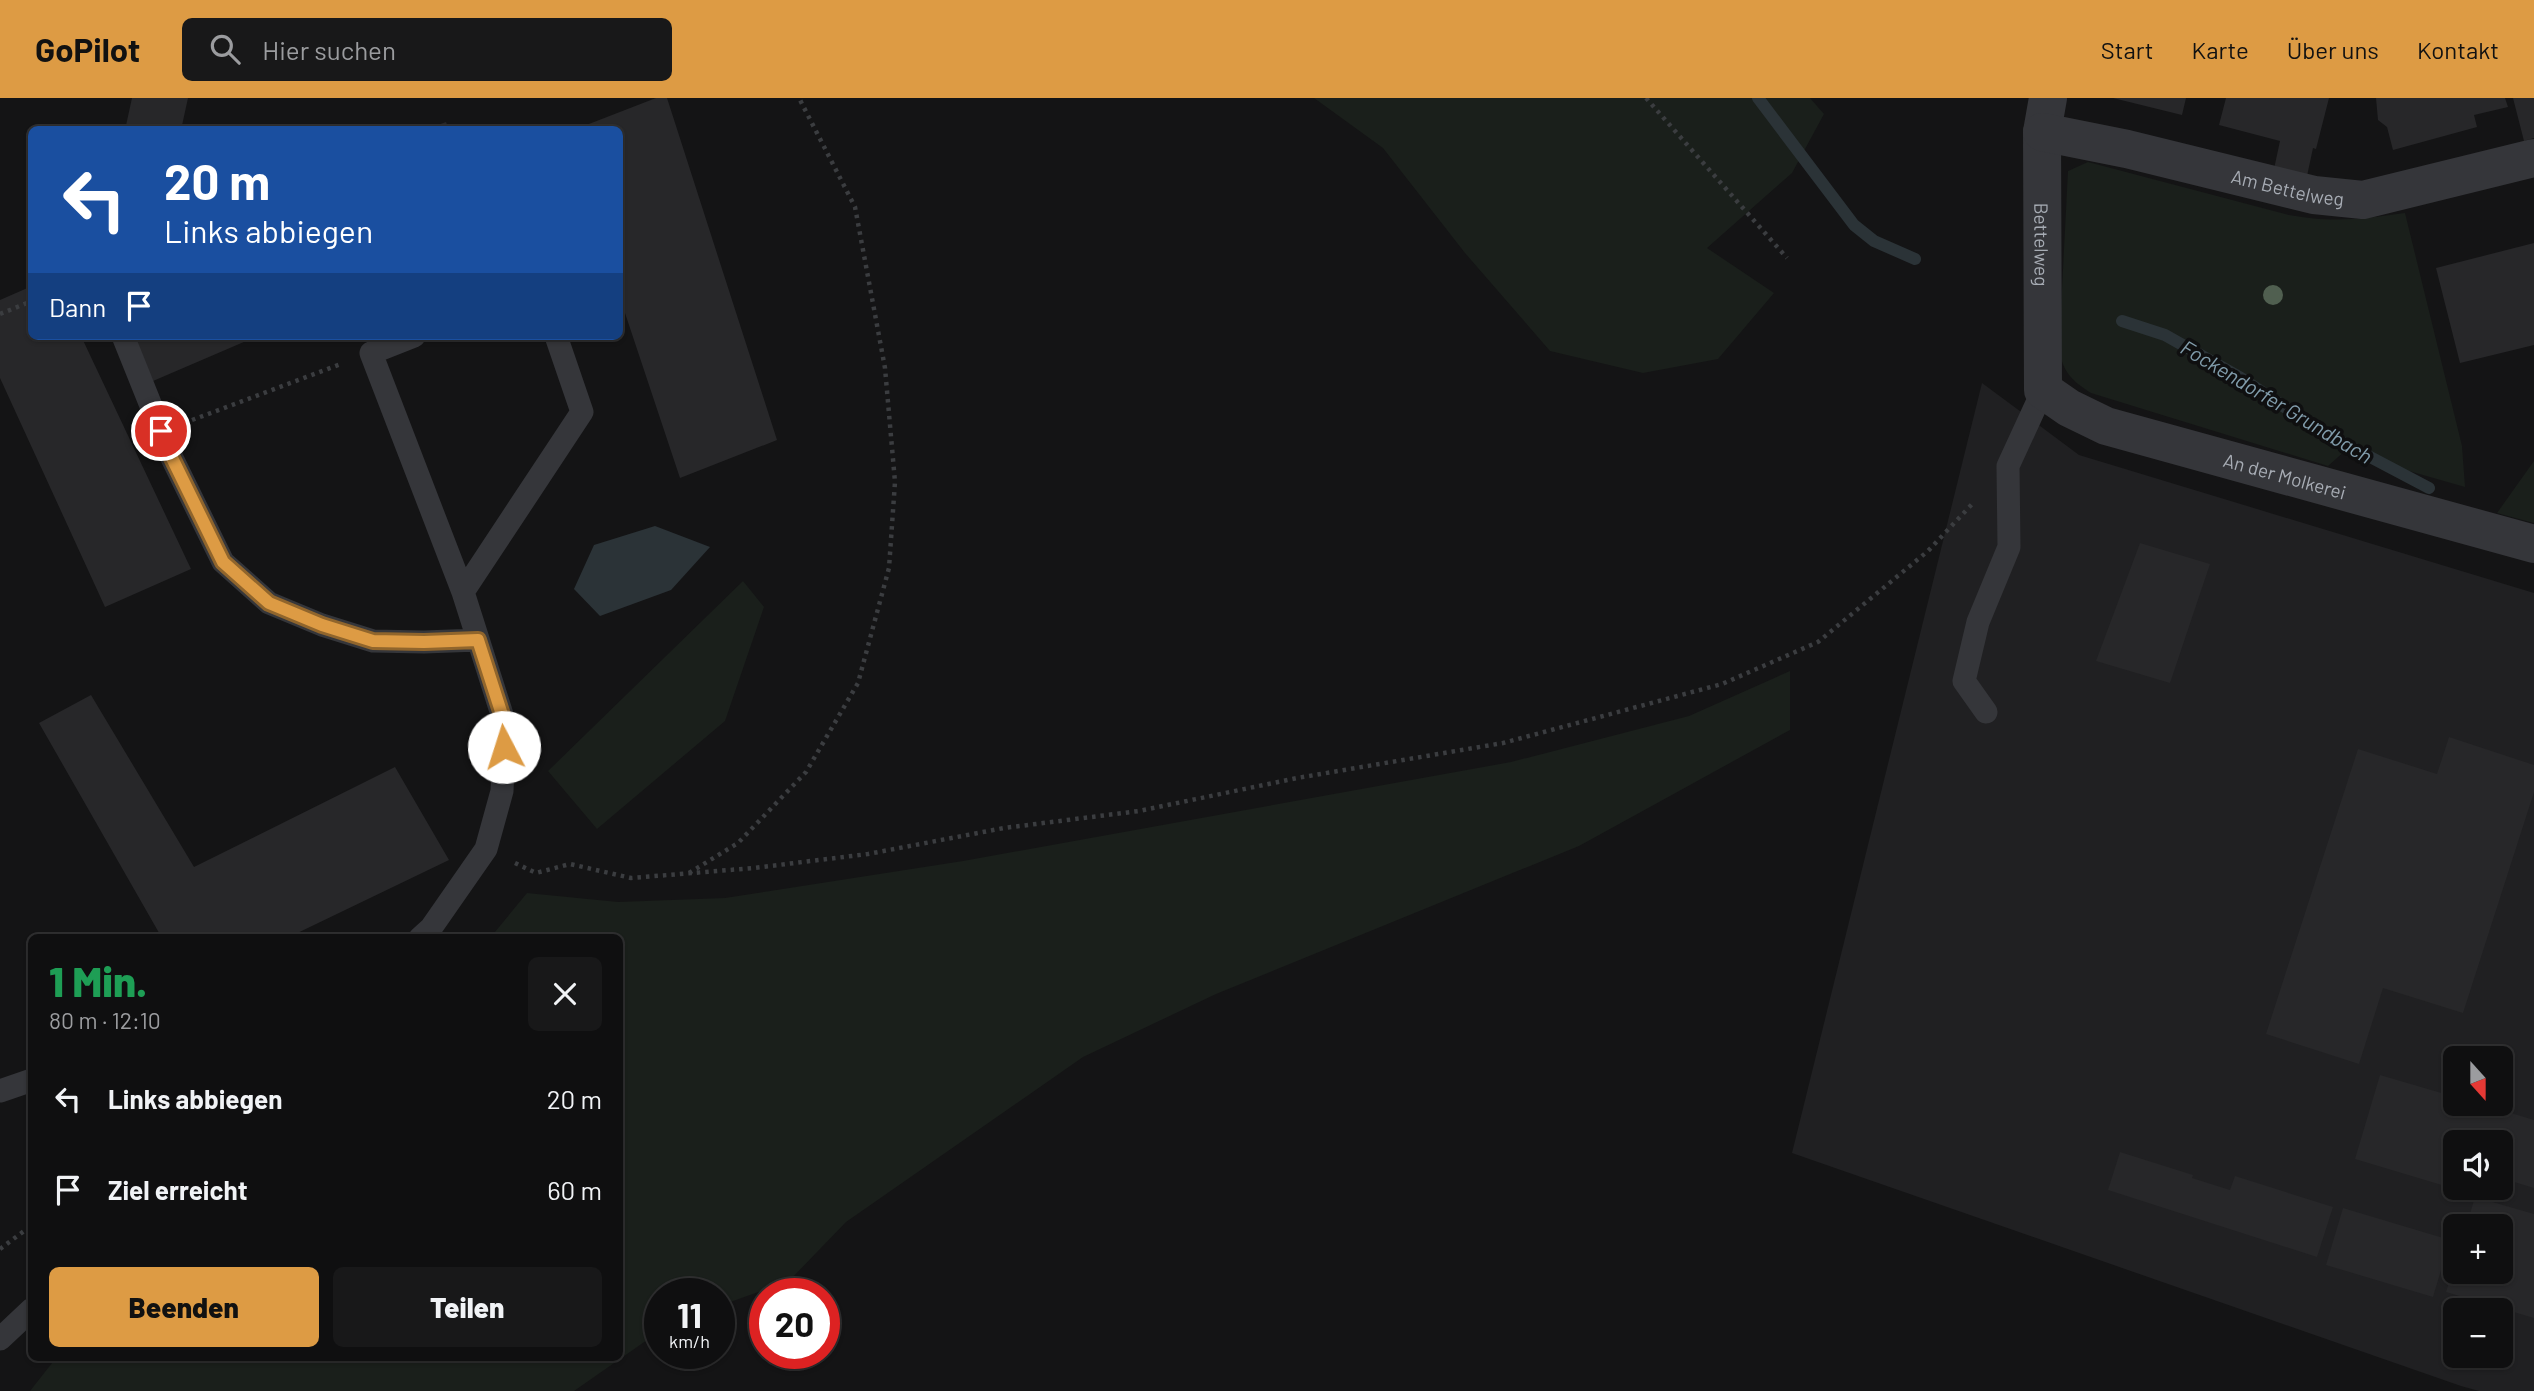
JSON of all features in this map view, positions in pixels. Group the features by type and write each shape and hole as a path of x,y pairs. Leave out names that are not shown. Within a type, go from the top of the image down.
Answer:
{"street":[{"name":"Am Bettelweg","path":"2045,115 2127,149 2314,195 2363,200 2534,158"},
{"name":"Bettelweg","path":"2043,390 2045,115"},
{"name":"An der Molkerei","path":"2043,390 2069,408 2106,426 2534,544"}],"lane":[{"path":"125,340 172,458 223,562 269,603 322,625 373,641 478,640"},
{"path":"404,340 372,353 463,592 505,724 502,792 485,849 424,934"},
{"path":"463,592 582,412 557,340"},
{"path":"1986,712 1964,681 1978,622 2009,547 2008,466 2043,390"},
{"path":"0,1091 28,1081"},
{"path":"0,1339 28,1313"}],"path":[{"path":"688,873 738,843 806,772 858,683 889,568 895,482 886,381 855,207 799,98"},
{"path":"1646,98 1787,258"},
{"path":"0,314 28,303"},
{"path":"161,431 372,353"},
{"path":"485,849 536,873 570,864 631,878 754,868 868,854 1004,828 1139,811 1297,778 1503,743 1723,684 1818,642 1928,551 2008,466"},
{"path":"0,1249 28,1229"}],"shaded area":[{"path":"1314,98 1810,98 1824,114 1792,173 1707,248 1774,293 1718,359 1643,373 1550,351 1465,253 1383,148"},
{"path":"2088,162 2289,215 2347,219 2405,213 2462,446 2465,487 2346,450 2328,466 2091,393 2078,384 2065,369 2059,348 2068,171"},
{"path":"1982,383 2079,455 2534,593 2534,1391 2479,1391 1792,1153"},
{"path":"2534,461 2534,523 2497,513"},
{"path":"655,526 710,547 671,590 600,616 574,589 594,545"},
{"path":"743,581 764,607 725,721 597,829 548,771"},
{"path":"1790,671 1790,730 1579,846 1216,994 1083,1057 846,1222 792,1278 749,1278 749,1295 735,1300 735,1278 644,1278 644,1342 623,1357 623,934 493,934 527,893 618,902 725,898 963,861 1511,762 1689,716"},
{"path":"54,1361 617,1361 574,1391 30,1391"}],"building":[{"path":"132,98 188,98 182,126 126,126"},
{"path":"656,98 667,98 777,440 680,478 623,307 623,126 584,126"},
{"path":"2113,98 2186,98 2182,115"},
{"path":"2226,98 2329,98 2307,176 2274,169 2280,141 2219,125"},
{"path":"2376,98 2505,98 2508,107 2474,115 2477,127 2393,150 2387,127 2378,120"},
{"path":"2513,98 2534,98 2534,138 2524,141"},
{"path":"2534,243 2534,345 2460,363 2436,268"},
{"path":"28,288 28,340 83,340 191,569 105,607 0,378 0,300"},
{"path":"134,340 249,340 153,381"},
{"path":"2140,543 2210,564 2170,683 2096,661"},
{"path":"91,695 194,867 395,767 449,860 295,934 160,934 39,723"},
{"path":"2449,737 2534,765 2534,792 2463,1013 2383,988 2359,1064 2266,1034 2358,749 2437,774"},
{"path":"2380,1075 2443,1093 2443,1116 2513,1116 2513,1114 2534,1120 2534,1188 2513,1182 2513,1130 2443,1130 2443,1185 2355,1159"},
{"path":"2120,1152 2230,1190 2235,1176 2333,1207 2317,1257 2108,1190"},
{"path":"2474,1200 2485,1200 2534,1214 2534,1318 2513,1312 2513,1298 2466,1298 2446,1292 2449,1284 2513,1284 2513,1214 2470,1214"},
{"path":"2343,1208 2443,1238 2443,1263 2433,1297 2326,1265"}],"waterway":[{"name":"Fockendorfer Grundbach","path":"1758,98 1854,225 1874,241 1915,259"},
{"name":"Fockendorfer Grundbach","path":"2122,321 2165,335 2241,378 2319,430 2429,488"}],"route":[{"path":"161,431 223,562 269,603 322,625 373,641 478,640 505,724 504,747"}]}
